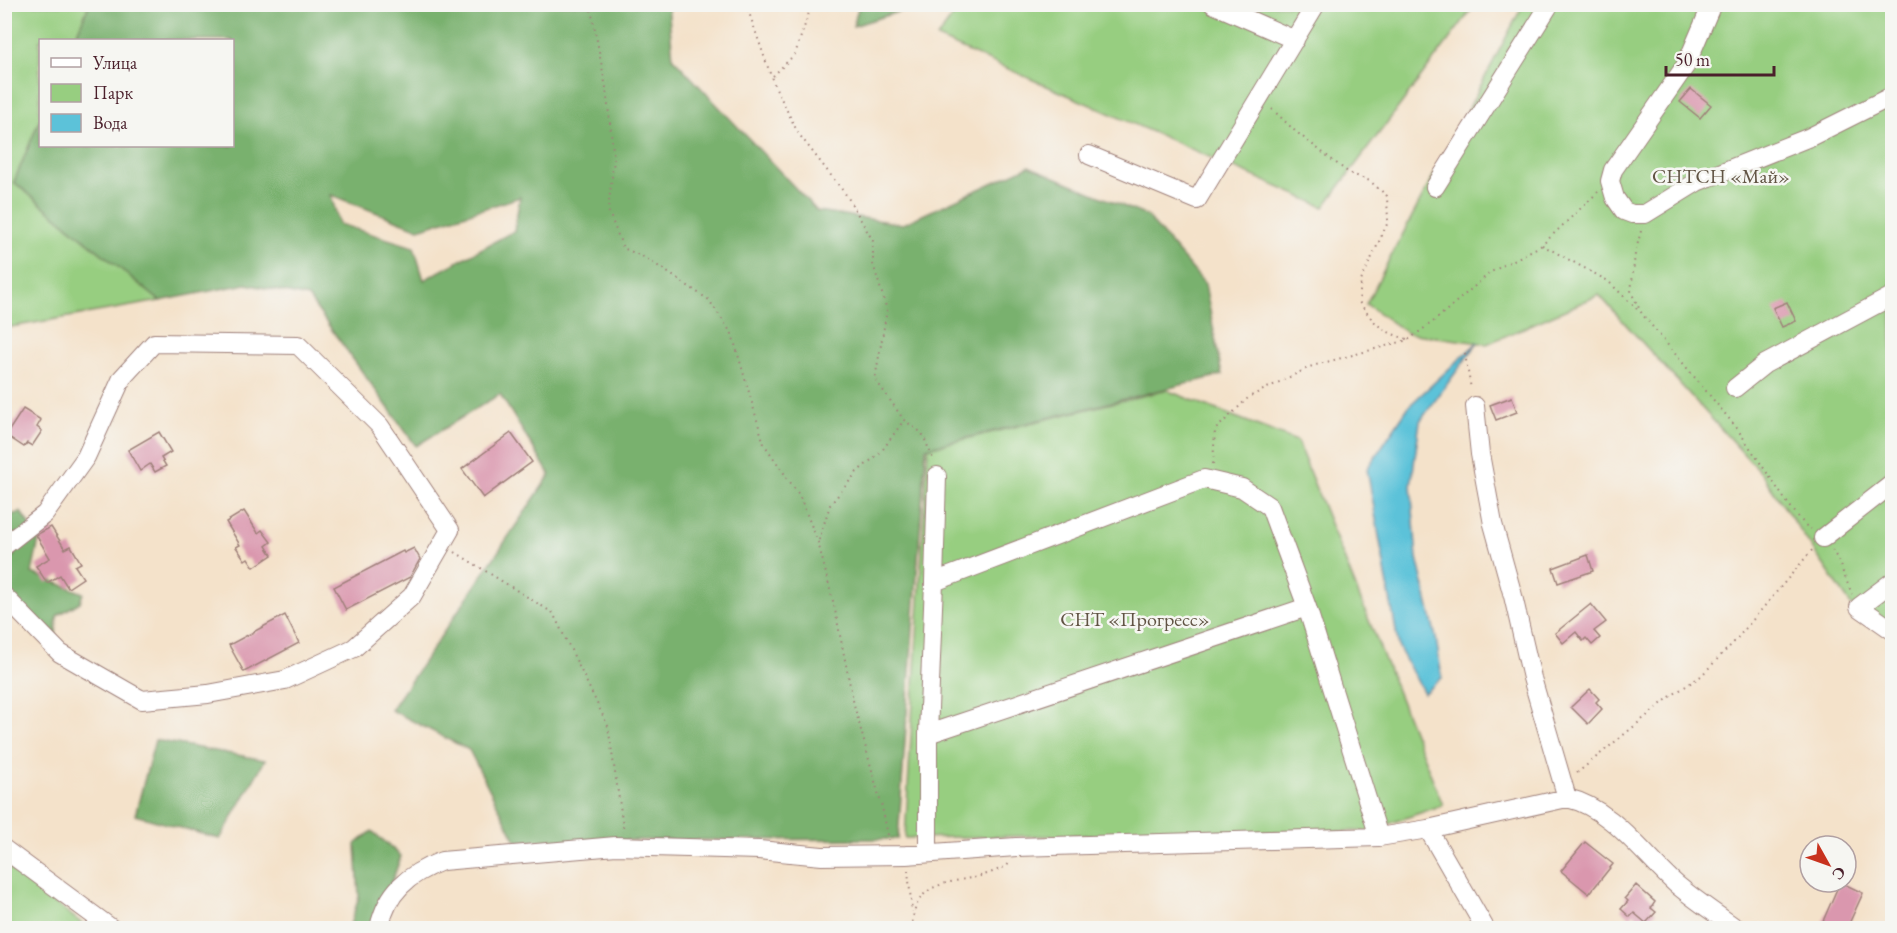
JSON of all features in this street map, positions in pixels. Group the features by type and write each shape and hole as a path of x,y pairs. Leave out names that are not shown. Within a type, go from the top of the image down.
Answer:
{"street":[{"path":"1213,4 1295,40"},
{"path":"1089,155 1197,200 1316,4"},
{"path":"1435,187 1550,4"},
{"path":"1712,4 1686,65 1613,170 1610,181 1615,198 1624,211 1632,214 1645,214 1697,182 1810,137 1893,96"},
{"path":"1735,388 1765,364 1893,296"},
{"path":"4,546 45,514 86,457 122,378 154,343 298,345 380,426 450,530 412,596 354,648 285,680 208,694 142,700 60,653 4,596"},
{"path":"1474,406 1493,524 1514,596 1532,678 1565,790 1602,812 1677,884 1736,928"},
{"path":"928,853 928,734 937,476"},
{"path":"934,582 1204,479 1242,488 1270,507 1307,607 1379,837"},
{"path":"1823,538 1893,484"},
{"path":"1893,582 1859,607 1893,630"},
{"path":"928,734 1307,607"},
{"path":"379,928 392,895 408,878 442,861 616,846 759,850 822,856 899,855 1016,847 1379,837 1428,829 1565,790"},
{"path":"1428,829 1485,928"},
{"path":"4,849 111,928"}],"path":[{"path":"590,4 606,88 614,159 608,210 623,248 645,258 709,300 732,334 764,444 800,495 818,542 834,605 854,705 882,807 899,855 912,912 912,928"},
{"path":"746,4 772,78 798,133 847,196 873,241 873,264 887,310 875,380 904,420 922,433 933,455 937,476"},
{"path":"772,78 795,54 812,4"},
{"path":"1261,98 1295,131 1349,173 1370,181 1387,196 1388,222 1361,281 1359,302 1373,322 1388,334 1408,340"},
{"path":"1215,482 1212,458 1215,430 1249,398 1312,366 1408,340 1491,272 1542,245 1610,181"},
{"path":"1642,314 1631,292 1635,254 1645,214"},
{"path":"1542,245 1608,281 1642,314 1736,427 1805,525 1823,538 1837,558 1859,607"},
{"path":"1465,354 1474,406"},
{"path":"818,542 830,506 857,472 881,452 904,420"},
{"path":"1565,790 1608,749 1671,696 1701,676 1734,642 1823,538"},
{"path":"442,544 554,613 608,726 625,840"},
{"path":"912,912 929,888 945,882 980,876 1007,866 1016,847"}],"green space":[{"path":"859,4 920,5 853,26"},
{"path":"5,5 89,5 74,39 39,39 39,121 14,182 160,301 5,328"},
{"path":"89,5 668,5 673,58 817,211 903,224 1029,166 1147,216 1205,284 1222,375 926,448 898,839 516,841 469,750 391,710 550,475 500,394 416,446 308,297 246,284 160,301 14,182 39,121 39,147 234,147 234,39 74,39","holes":["331,195 419,229 520,197 514,231 424,280 414,247 339,224"]},
{"path":"961,5 1475,5 1324,207 937,38"},
{"name":"СНТСН «Май»","path":"1523,5 1892,5 1892,634 1851,605 1761,473 1599,295 1487,344 1407,333 1366,304"},
{"name":"СНТ «Прогресс»","path":"1166,390 1297,441 1443,805 1368,831 905,838 928,448"},
{"path":"21,512 39,540 32,573 83,593 80,602 57,616 56,638 5,605 5,559 14,556 5,517"},
{"path":"155,740 265,760 220,839 135,815"},
{"path":"372,831 401,856 376,928 349,928 359,897 356,844"},
{"path":"5,865 88,928 5,928"}],"water":[{"path":"1478,342 1420,421 1411,486 1417,558 1436,638 1442,678 1424,693 1399,648 1367,469 1409,406"}],"building":[{"path":"1691,89 1711,105 1700,118 1680,102"},
{"path":"1787,302 1796,321 1782,327 1773,308"},
{"path":"1512,397 1517,412 1496,420 1490,405"},
{"path":"23,409 41,420 37,427 42,431 32,446 27,443 24,447 6,435"},
{"path":"159,432 171,452 161,458 166,466 155,472 150,464 140,471 128,450"},
{"path":"511,433 532,462 483,498 462,469"},
{"path":"244,511 258,533 262,530 271,542 266,546 272,555 254,567 248,558 245,560 236,547 240,545 226,522"},
{"path":"51,527 65,549 71,546 81,563 75,566 83,578 68,588 60,575 47,583 36,566 50,558 36,535"},
{"path":"414,548 420,559 410,577 346,610 334,587 403,551 404,553"},
{"path":"1588,555 1593,571 1558,583 1553,568"},
{"path":"1591,604 1606,622 1594,631 1600,638 1592,645 1586,638 1583,641 1576,632 1563,643 1555,633"},
{"path":"285,615 299,643 244,672 229,645"},
{"path":"1590,689 1599,699 1596,702 1602,709 1588,724 1571,707"},
{"path":"1585,842 1613,864 1589,894 1561,871"},
{"path":"1636,885 1655,902 1651,908 1656,912 1646,923 1634,913 1630,917 1621,909 1628,901 1625,898"},
{"path":"1858,891 1863,893 1847,928 1820,928 1835,894 1858,894"}]}
